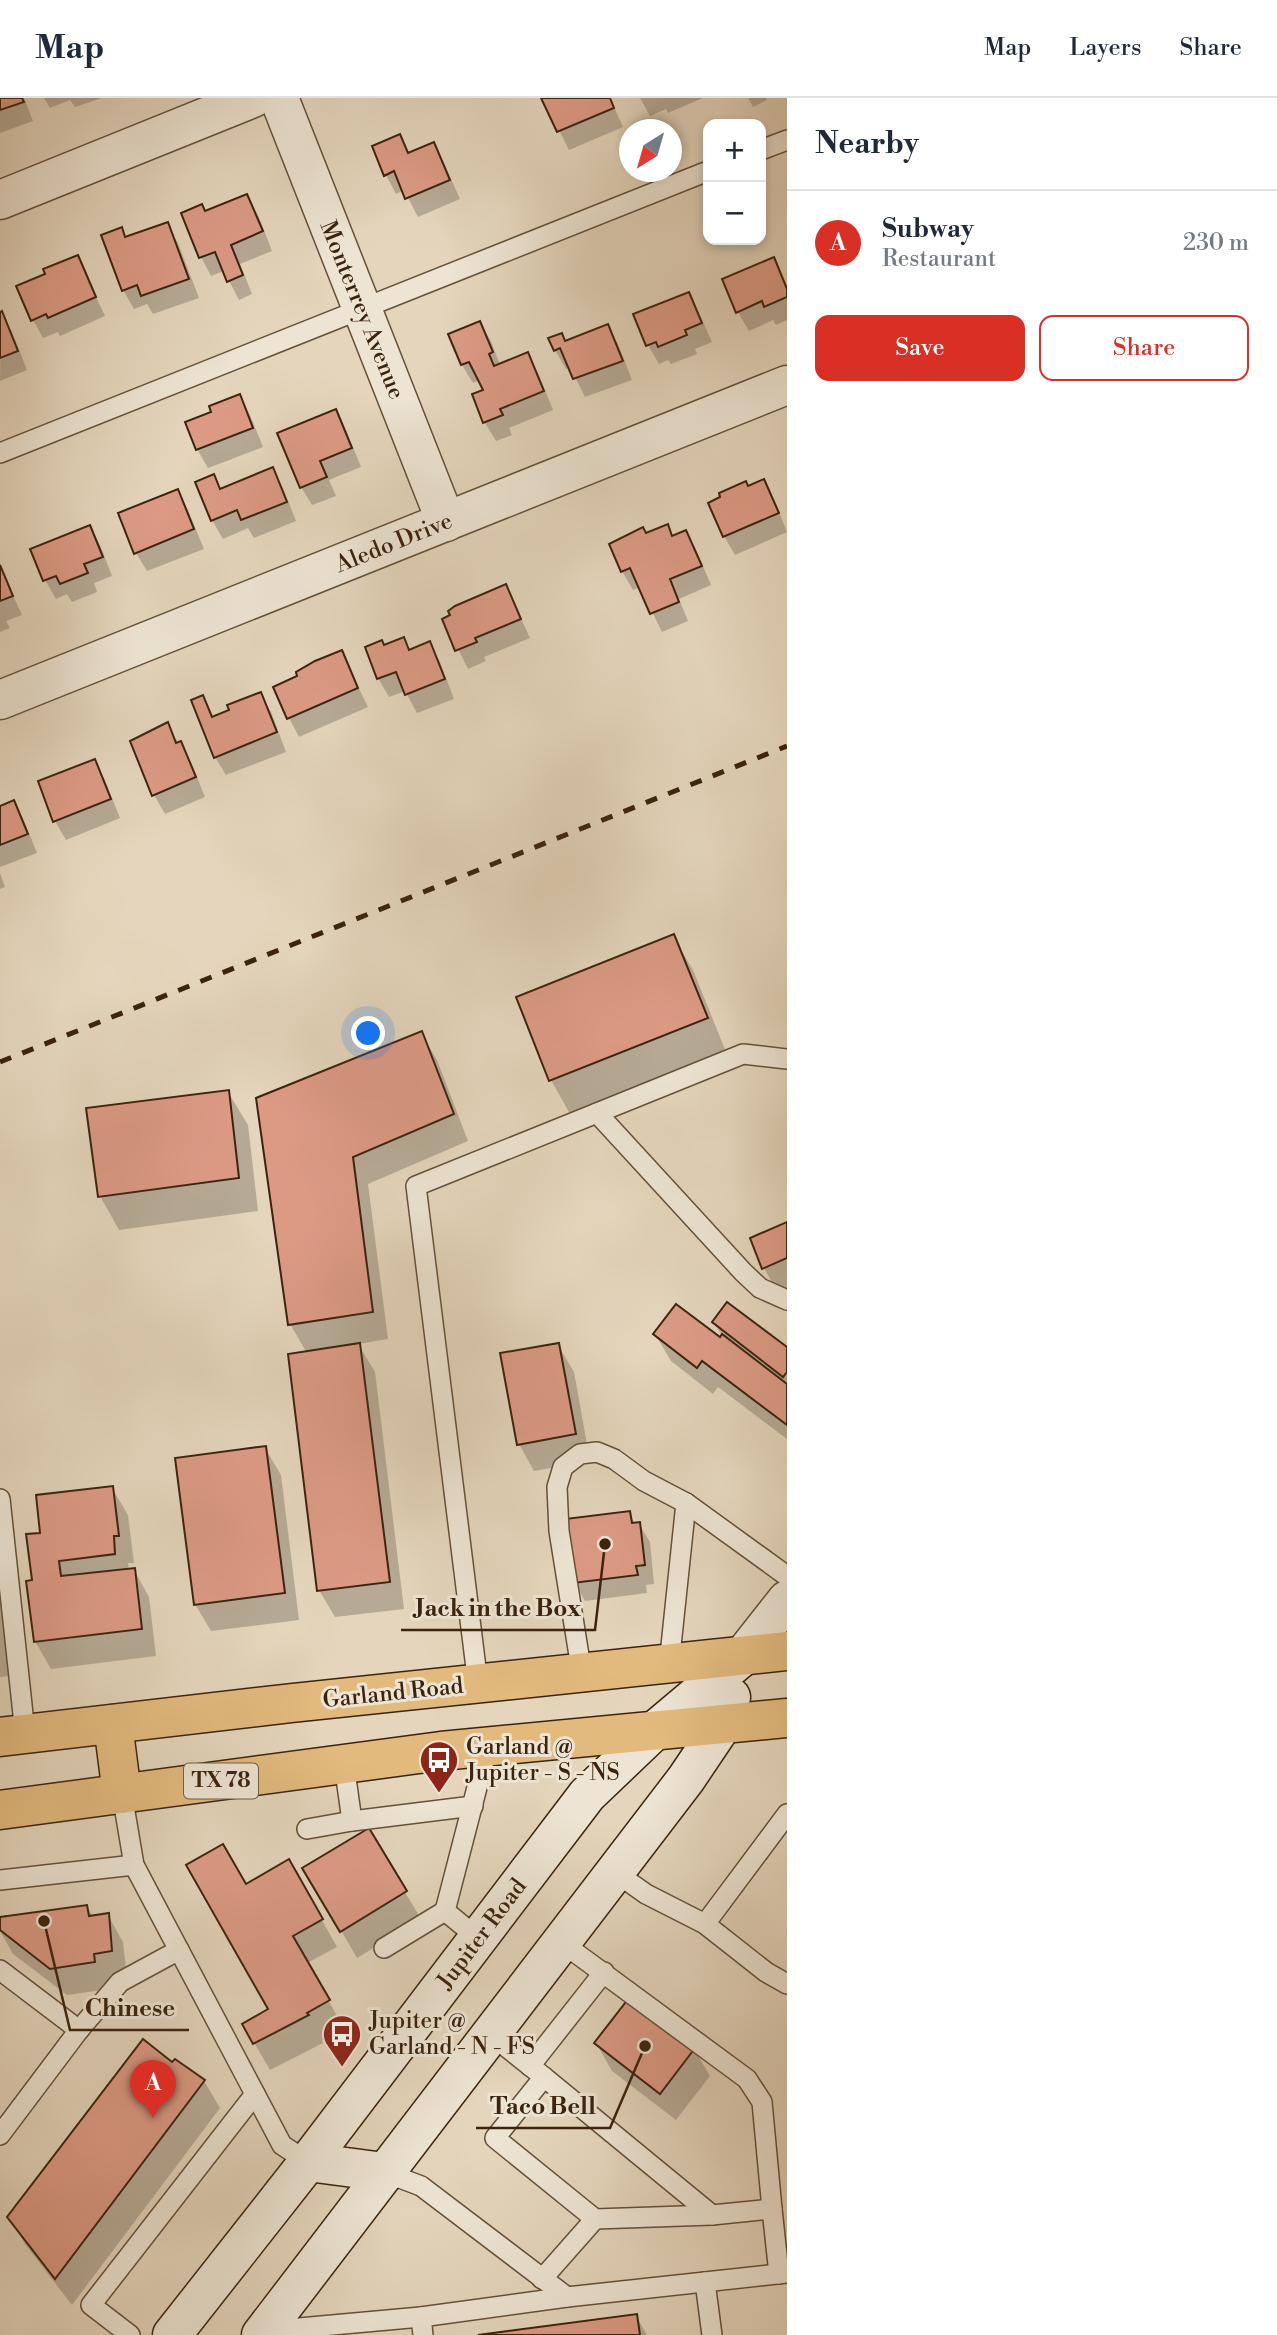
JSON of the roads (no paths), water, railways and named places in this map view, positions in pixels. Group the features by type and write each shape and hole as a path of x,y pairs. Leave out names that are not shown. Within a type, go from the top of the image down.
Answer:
{"main road":[{"path":"0,200 253,98"},
{"name":"Monterrey Avenue","path":"279,98 446,522"},
{"name":"Aledo Drive","path":"0,700 787,385"},
{"name":"Jupiter Road","path":"172,2335 308,2162 587,1796 653,1732 742,1657 787,1600"},
{"name":"Garland Road","path":"12,1735 787,1651"},
{"name":"Jupiter Road","path":"263,2333 686,1779 723,1724 742,1657"},
{"name":"TX 78","path":"0,1810 488,1745 787,1718"},
{"path":"113,1724 122,1794"},
{"path":"308,2162 384,2172"}],"lane":[{"path":"766,148 787,140"},
{"path":"0,453 703,173"},
{"path":"478,1684 416,1186 743,1054 787,1059"},
{"path":"597,1113 743,1272 760,1287 787,1300"},
{"path":"582,1674 559,1531 557,1487 563,1467 580,1454 597,1452 614,1459 644,1481 686,1503 787,1576"},
{"path":"0,1499 12,1735"},
{"path":"669,1665 686,1503"},
{"path":"384,1948 445,1911 488,1745"},
{"path":"344,1764 352,1821"},
{"path":"122,1794 134,1865 282,2145 308,2162"},
{"path":"307,1829 472,1806"},
{"path":"705,1924 787,1814"},
{"path":"0,1880 134,1865"},
{"path":"615,1872 646,1894 705,1924 766,1972 787,1984"},
{"path":"445,1911 479,1939"},
{"path":"263,2333 422,2326 567,2297 783,2274 772,2209 762,2102 747,2079 561,1942"},
{"path":"0,2134 79,2030 120,1982 179,1950"},
{"path":"0,1970 79,2030"},
{"path":"604,1972 495,2138 595,2219 712,2216 772,2209"},
{"path":"490,2034 712,2216"},
{"path":"130,2335 91,2305 256,2094"},
{"path":"384,2172 421,2186 567,2297"},
{"path":"542,2279 595,2219"},
{"path":"705,2282 712,2335"}],"railway":[{"path":"0,1062 787,746"}],"place":[{"name":"Jack in the Box","path":"605,1544"},
{"name":"Garland @ Jupiter - S - NS","path":"439,1794"},
{"name":"Chinese","path":"44,1921"},
{"name":"Taco Bell","path":"645,2046"},
{"name":"Jupiter @ Garland - N - FS","path":"342,2068"},
{"name":"Subway","path":"153,2118"}]}
